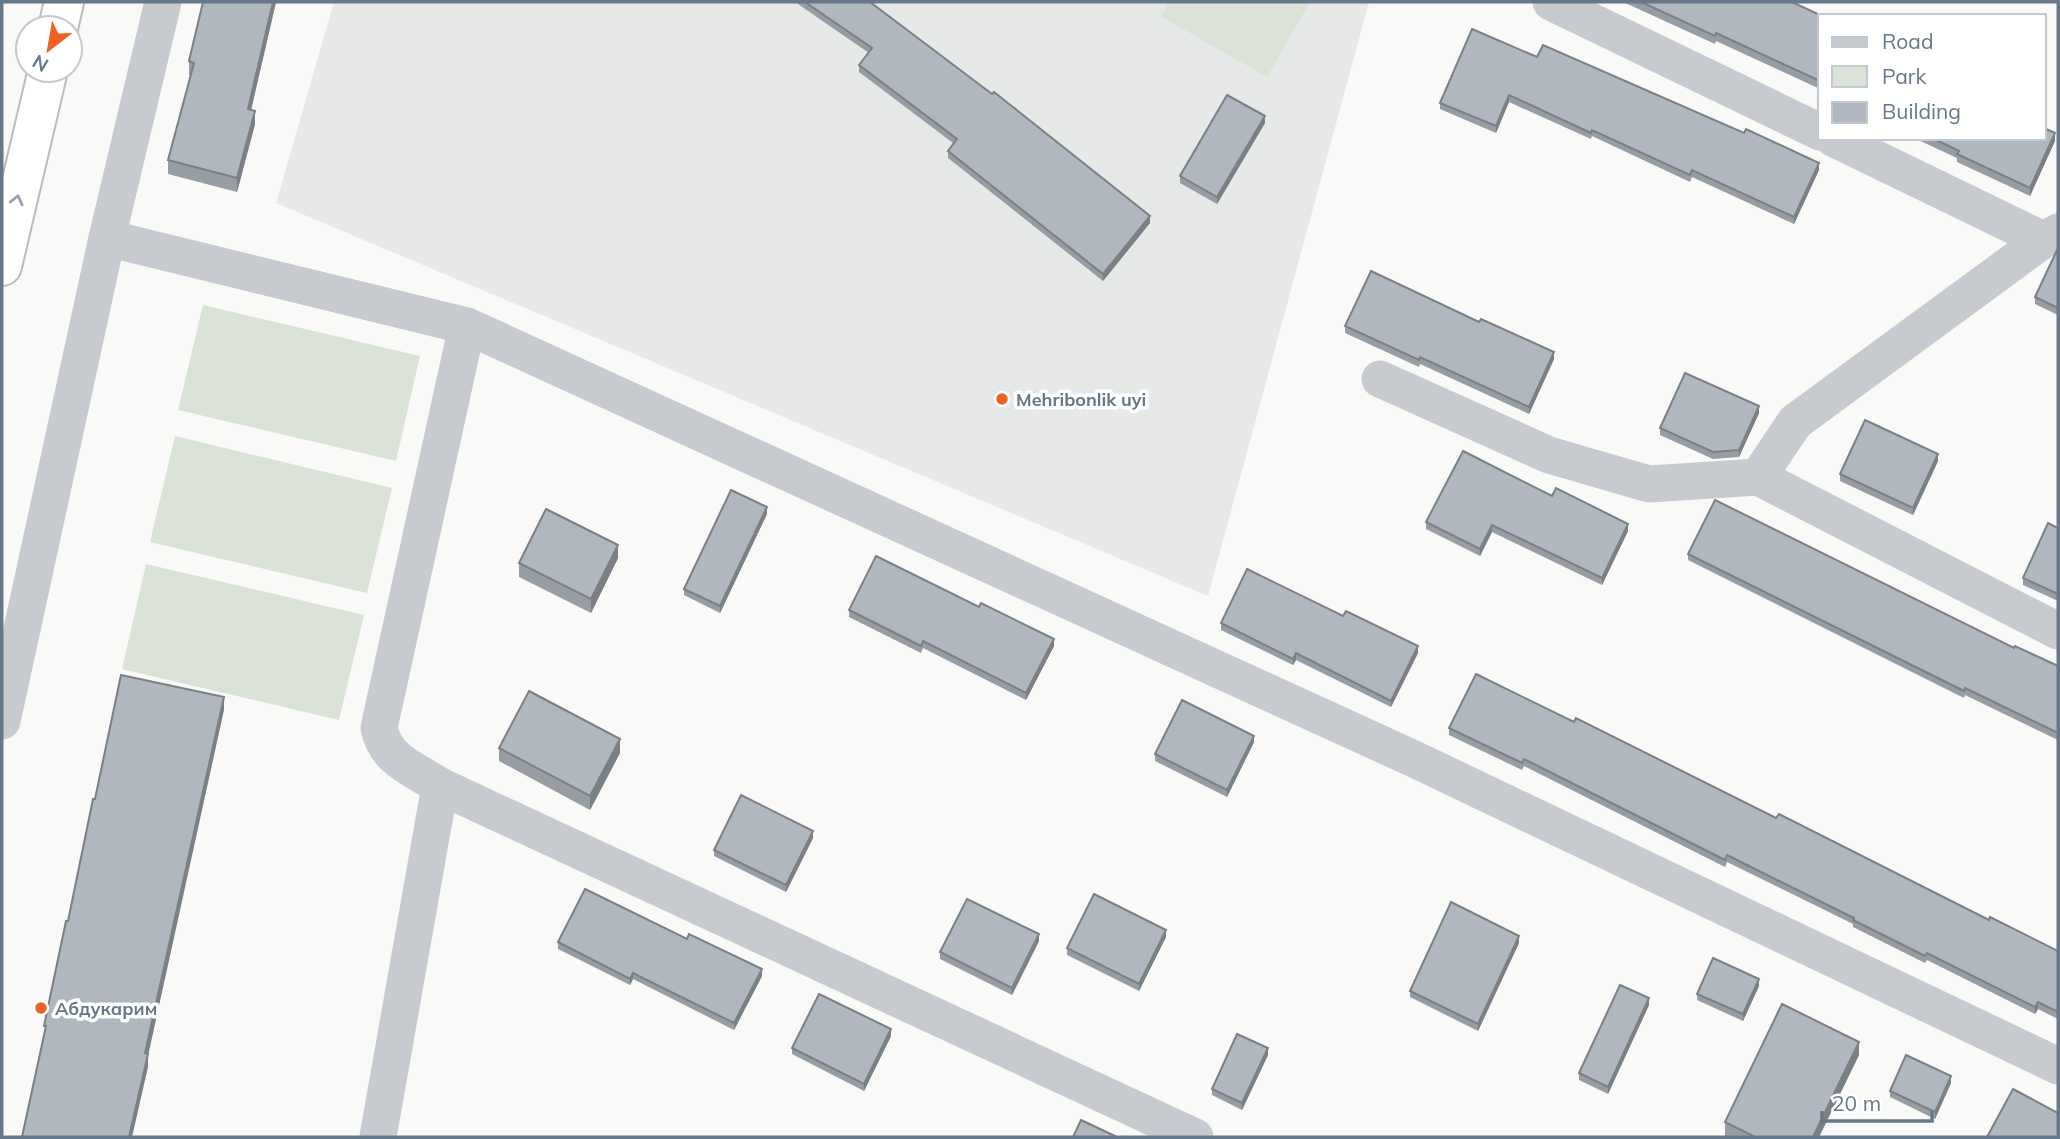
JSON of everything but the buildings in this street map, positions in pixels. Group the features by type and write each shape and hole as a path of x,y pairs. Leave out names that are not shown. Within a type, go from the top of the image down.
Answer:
{"highway":[{"path":"2,266 45,84"}],"street":[{"path":"2,721 107,238 163,2"},
{"path":"1551,2 1818,131"},
{"path":"1758,477 1795,422 2051,236 1837,140"},
{"path":"107,238 467,326 1415,759 2058,1066"},
{"path":"467,326 379,728 382,743 391,755 440,786 1195,1137"},
{"path":"1380,379 1549,455 1649,484 1758,477 2058,631"},
{"path":"377,1137 440,786"}],"shaded area":[{"name":"Mehribonlik uyi","path":"334,2 1369,2 1208,596 276,203"}],"green space":[{"path":"1169,2 1310,2 1267,77 1161,16"},
{"path":"203,305 420,356 396,461 178,410"},
{"path":"175,436 392,488 367,593 150,542"},
{"path":"146,564 364,615 339,720 122,669"}],"place":[{"name":"Mehribonlik uyi","path":"1002,399"},
{"name":"Абдукарим","path":"41,1008"}]}
